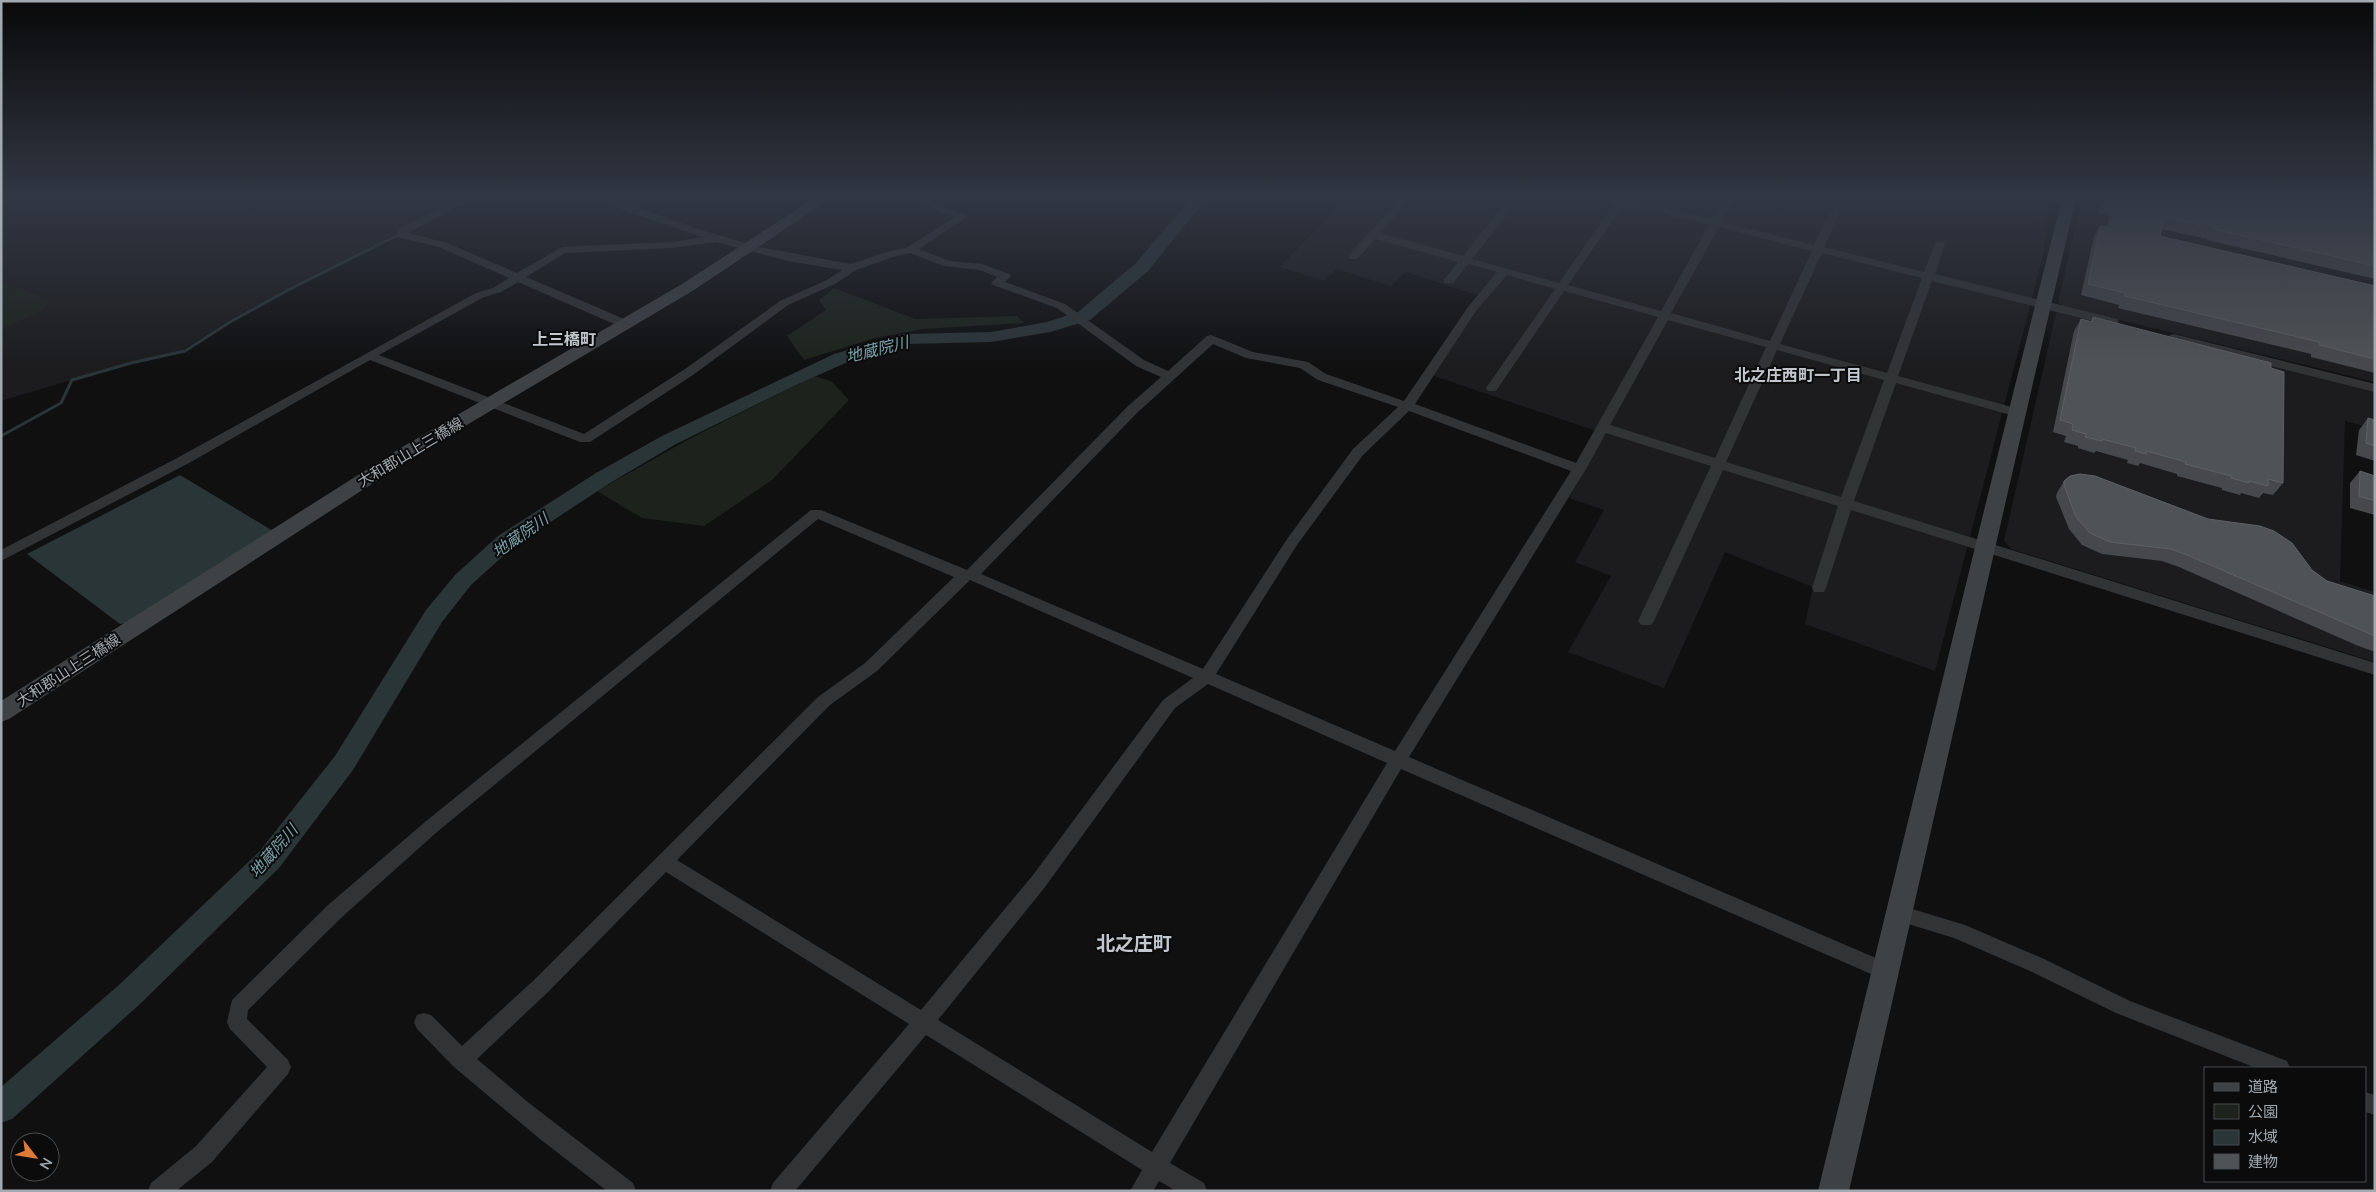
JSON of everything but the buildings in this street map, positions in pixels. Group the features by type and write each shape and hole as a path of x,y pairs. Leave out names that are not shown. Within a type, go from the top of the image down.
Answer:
{"street":[{"path":"465,255 626,324"},
{"path":"1,556 184,460 369,355 480,295 497,290 555,255"},
{"name":"大和郡山上三橋線","path":"1,713 372,475 688,287 737,255"},
{"path":"781,255 826,265 852,268"},
{"path":"369,355 585,439 689,372 784,303 831,282 852,268 888,255"},
{"path":"923,255 948,264 982,267 1005,276 997,284 1061,306 1140,363 1170,377"},
{"path":"1443,255 2018,413"},
{"path":"1448,281 1470,255"},
{"path":"1492,388 1583,255"},
{"path":"1141,1191 1398,760 1579,469 1600,427 1698,255"},
{"path":"1646,621 1816,255"},
{"path":"1842,255 2124,325"},
{"path":"1819,588 1846,503 1936,255"},
{"path":"1838,1189 1885,971 1984,548 2056,255"},
{"path":"781,1191 923,1023 1039,881 1169,704 1206,677 1292,542 1358,452 1407,406 1472,309 1504,271"},
{"path":"2163,335 2375,388"},
{"path":"461,1060 541,986 663,861 824,701 872,667 968,575 1132,410 1211,339 1250,354 1304,365 1322,377 1579,469"},
{"path":"1600,427 2375,669"},
{"path":"159,1191 204,1154 281,1068 237,1022 239,1006 335,911 431,827 816,513 968,575 1885,971"},
{"path":"663,861 1196,1191"},
{"path":"1899,913 1958,931 2038,965 2123,1007 2277,1067"},
{"path":"424,1022 461,1060 534,1123 625,1191"}],"shaded area":[{"path":"1,255 359,255 334,265 228,321 180,352 138,360 1,401"},
{"path":"1292,255 2043,255 1935,671 1805,624 1813,587 1725,552 1664,688 1568,652 1611,576 1575,562 1604,510 1569,498 1605,434 1425,373 1479,296 1406,272 1391,286 1336,269 1324,281 1280,267"},
{"path":"2069,255 2375,255 2375,382 2062,306 2058,302"},
{"path":"2060,312 2375,390 2375,429 2345,421 2340,581 2375,592 2375,662 2011,549 2004,541 2056,313"}],"green space":[{"path":"1,281 50,300 43,310 1,330"},
{"path":"834,288 915,319 1017,316 1024,323 923,329 875,338 804,360 787,336 826,310 819,300"},
{"path":"814,376 831,381 849,400 772,480 704,526 642,518 597,491 693,437"}],"water":[{"path":"180,475 273,531 132,622 120,624 27,554"}],"waterway":[{"path":"1,436 61,403 72,380 131,363 185,351 230,322 359,255"},
{"name":"地蔵院川","path":"1,1108 130,994 269,860 344,763 434,616 463,580 506,541 603,478 669,440 791,380 841,358 904,339 991,337 1050,327 1084,316 1097,307 1142,267 1152,255"}],"district":[{"name":"上三橋町","path":"564,339"},
{"name":"北之庄西町一丁目","path":"1798,375"},
{"name":"北之庄町","path":"1134,943"}]}
